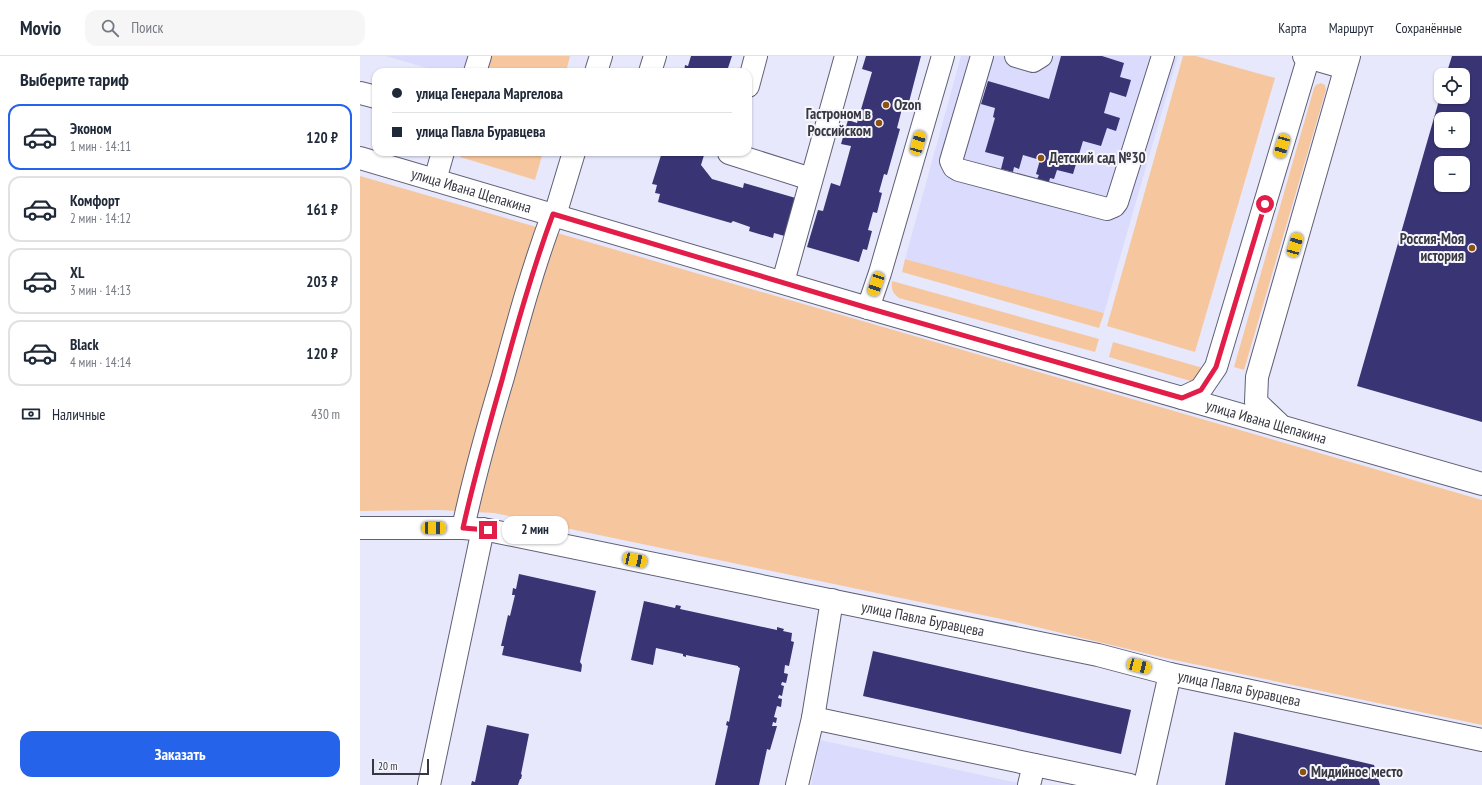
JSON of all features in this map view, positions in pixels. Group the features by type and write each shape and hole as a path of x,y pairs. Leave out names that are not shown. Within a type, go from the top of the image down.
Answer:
{"street":[{"path":"476,68 480,56"},
{"path":"597,68 601,56"},
{"path":"651,68 655,56"},
{"path":"752,71 756,56"},
{"path":"783,282 846,56"},
{"path":"868,308 880,273 943,56"},
{"path":"982,56 951,161 954,167 959,170 1107,209 1114,206 1117,202 1163,56"},
{"path":"1016,56 1033,61 1041,56"},
{"path":"1182,398 1201,390 1216,367 1307,56 1347,62 1257,377 1256,402 1281,425"},
{"path":"360,93 372,96"},
{"path":"435,180 442,156"},
{"path":"429,785 473,528 474,481 512,344 542,244 554,214 573,156"},
{"path":"738,156 811,179"},
{"name":"улица Ивана Щепакина","path":"360,158 554,214 868,308 1281,425 1482,484"},
{"name":"улица Павла Буравцева","path":"360,528 473,528 1098,655 1170,674 1482,740"},
{"path":"797,785 812,718 832,600"},
{"path":"1146,785 1170,674"},
{"path":"812,718 1032,775 1130,785"}],"shaded area":[{"path":"386,56 489,56 485,68 426,68"},
{"path":"489,56 570,56 567,68 485,68"},
{"name":"Детский сад №30","path":"961,56 1178,56 1104,313 905,259"},
{"path":"1183,56 1196,56 1275,78 1195,352 1107,326"},
{"path":"1321,83 1325,85 1326,90 1244,370 1234,367 1314,88 1316,85"},
{"path":"460,156 542,156 535,180"},
{"path":"360,176 1482,500 1482,725 1165,658 1020,623 494,513 439,510 360,511"},
{"path":"905,259 1104,313 1099,328 902,272"},
{"path":"892,281 1099,339 1095,352 899,298 893,291"},
{"path":"1113,342 1203,368 1194,382 1109,357"},
{"path":"820,740 1027,785 811,785"}],"building":[{"path":"691,56 732,56 728,68 685,68 685,65 688,66"},
{"path":"866,56 921,56 909,102 904,101 897,128 900,129 887,175 884,174 879,192 882,193 877,213 873,212 868,230 872,231 867,250 863,249 859,262 807,247 818,210 823,211 831,183 840,186 851,146 841,144 848,120 857,123 872,72 862,69"},
{"path":"1061,56 1102,56 1124,63 1120,77 1131,80 1126,97 1110,92 1104,113 1120,118 1116,131 1107,128 1101,146 1083,141 1073,174 1057,170 1054,179 1050,178 1049,182 1037,179 1039,175 1036,174 1040,160 1023,155 1019,169 1014,167 1013,172 1001,169 1004,157 985,152 995,118 993,117 995,108 981,104 988,81 1049,99"},
{"path":"1452,56 1482,56 1482,422 1357,386 1434,118 1434,148 1470,148 1470,112 1436,112 1438,104 1470,104 1470,68 1448,68"},
{"path":"661,156 704,156 701,165 712,179 743,188 744,183 799,199 788,237 774,233 773,238 749,231 750,227 733,221 731,223 658,202 660,194 655,193 657,185 652,184"},
{"path":"519,574 596,591 580,662 582,665 581,672 502,655 504,646 501,646 508,615 510,616 515,595 512,595 513,588 516,589"},
{"path":"644,601 675,608 676,605 681,606 680,609 777,630 777,627 784,629 783,631 792,633 791,641 794,642 789,666 785,665 784,673 788,674 786,683 782,682 781,685 784,686 782,696 779,695 778,698 782,699 781,707 777,706 774,717 777,718 776,723 773,722 772,726 777,726 770,750 767,749 759,785 715,785 728,726 726,725 727,721 729,722 740,668 738,666 686,655 686,657 683,656 683,654 656,648 653,665 631,660"},
{"path":"873,651 1131,710 1121,754 863,696"},
{"path":"487,725 529,734 522,775 518,785 471,785 472,781 475,782"},
{"path":"1234,732 1374,765 1380,785 1225,785"}],"place":[{"name":"Ozon","path":"886,105"},
{"name":"Гастроном в Российском","path":"879,123"},
{"name":"Детский сад №30","path":"1041,158"},
{"name":"Россия-Моя история","path":"1472,248"},
{"name":"Мидийное место","path":"1303,772"}],"route":[{"path":"488,530 463,528 475,475 512,344 542,244 553,214 868,308 1182,398 1201,390 1216,367 1265,204"}]}
